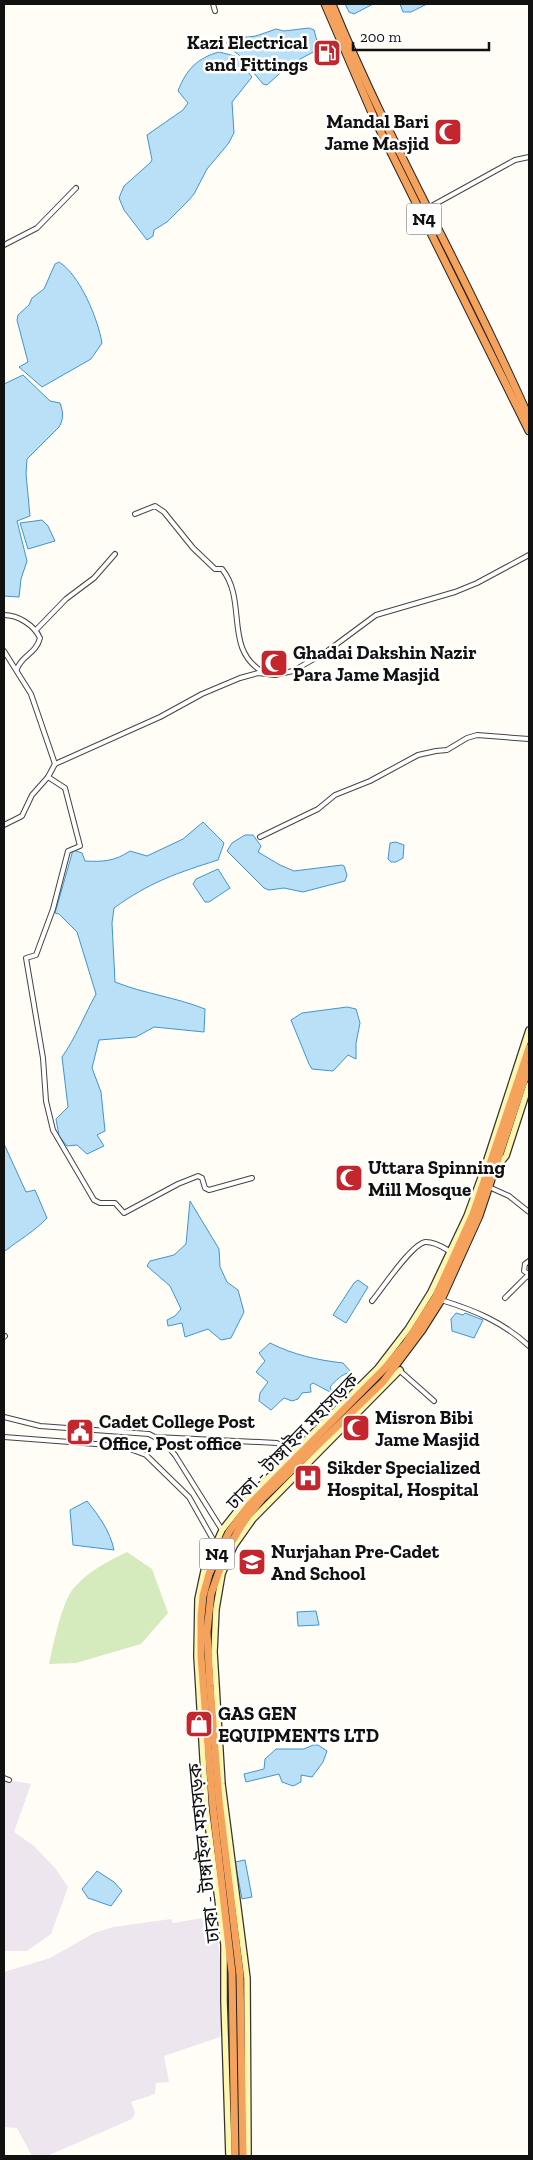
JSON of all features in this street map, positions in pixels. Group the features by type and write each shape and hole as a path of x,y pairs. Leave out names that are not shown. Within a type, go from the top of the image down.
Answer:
{"highway":[{"name":"N4","path":"325,4 363,94 529,431"},
{"name":"N4","path":"332,4 358,66 468,288 529,418"},
{"path":"460,291 468,288"},
{"name":"ঢাকা - টাঙ্গাইল মহাসড়ক","path":"246,2153 240,1975 220,1817 210,1686 207,1632 211,1594 226,1552 244,1521 262,1499 398,1368 441,1300 479,1216 489,1187 491,1164 529,1048"},
{"name":"ঢাকা - টাঙ্গাইল মহাসড়ক","path":"236,2156 232,1973 213,1840 201,1657 203,1596 214,1561 229,1532 249,1505 294,1456 374,1380 406,1343 435,1298 453,1253 473,1214 529,1066"}],"main road":[{"path":"491,1164 529,1030"},
{"path":"491,1164 506,1156 529,1085"},
{"path":"229,2156 224,2011 224,1945 199,1713 198,1599 204,1571 222,1530 245,1501 294,1456"}],"street":[{"path":"213,4 215,11"},
{"path":"428,208 515,160 529,157"},
{"path":"4,245 37,228 76,188"},
{"path":"135,514 154,506 164,512 192,548 215,569 222,569 227,575 234,592 239,637 245,656 252,665 264,672 275,675 293,671 326,652 376,615 455,592 477,583 529,555"},
{"path":"36,630 66,599 94,578 115,554"},
{"path":"4,615 10,615 36,630 40,638 37,648 19,663 17,669"},
{"path":"4,651 31,694 55,764"},
{"path":"4,825 22,816 32,795 48,777 55,764 160,717 202,694 246,676 264,672"},
{"path":"260,837 318,809 335,796 370,781 418,755 436,750 447,750 467,738 477,735 529,738"},
{"path":"48,777 65,788 80,846 68,851 48,927 36,955 26,958 43,1058 46,1101 53,1130 94,1200 100,1203 114,1203 124,1213 178,1184 198,1176 202,1178 205,1188 209,1190 252,1178"},
{"path":"489,1187 509,1196 529,1212"},
{"path":"372,1301 414,1246 426,1242 438,1245 453,1253"},
{"path":"505,1298 529,1275 524,1271 525,1264 529,1261"},
{"path":"441,1300 490,1318 508,1328 529,1346"},
{"path":"398,1368 434,1401"},
{"path":"4,1418 40,1426 149,1434 156,1437 164,1442 175,1455 222,1530"},
{"path":"4,1437 122,1446 146,1455 189,1497 216,1543"},
{"path":"156,1437 276,1443 294,1456"},
{"path":"4,1778 10,1780"}],"shaded area":[{"path":"4,1779 31,1784 14,1832 34,1846 55,1868 68,1887 51,1934 27,1951 4,1951"},
{"path":"215,1916 220,1958 220,1999 224,2014 220,2037 164,2056 169,2082 156,2083 155,2094 131,2102 135,2113 132,2119 47,2156 32,2156 17,2128 4,2127 4,1972 50,1958 94,1933 113,1927 171,1919 173,1923"}],"green space":[{"path":"127,1552 152,1569 168,1613 141,1644 76,1663 49,1664 65,1604 73,1589 91,1572"}],"water":[{"path":"345,4 373,4 354,14 349,12"},
{"path":"400,4 427,4 411,12 403,12"},
{"path":"309,28 314,30 318,45 317,50 289,65 267,85 263,84 239,55 228,47 227,42 230,39 256,36 276,29 284,31"},
{"path":"219,52 235,56 252,77 232,102 234,133 228,144 207,169 194,194 167,222 154,230 153,236 147,240 124,210 119,198 124,186 152,160 147,135 183,110 188,103 178,91 189,71 198,61"},
{"path":"59,262 74,277 87,298 97,322 102,343 91,359 42,387 19,367 28,362 17,320 18,315 29,305 32,298 44,289 55,264"},
{"path":"23,375 50,401 60,403 62,421 59,427 27,459 26,474 30,516 17,521 27,561 21,579 19,597 4,596 4,384"},
{"path":"42,520 48,526 55,541 28,549 20,523"},
{"path":"203,822 224,843 218,860 177,874 140,891 114,908 112,923 115,982 205,1009 204,1032 154,1027 136,1037 99,1040 92,1068 101,1092 105,1131 97,1135 104,1146 87,1154 77,1145 67,1146 59,1136 56,1119 68,1107 62,1057 96,994 77,932 59,914 55,913 73,850 82,853 85,861 109,860 130,851 147,856 183,839"},
{"path":"245,835 253,835 261,846 258,852 294,871 342,865 347,875 345,881 303,892 284,888 269,890 264,888 227,851 232,843"},
{"path":"396,842 404,845 403,858 396,862 391,862 388,859 390,843"},
{"path":"218,869 230,888 209,902 205,902 193,884 196,879"},
{"path":"347,1007 356,1009 360,1023 356,1043 356,1059 348,1055 333,1071 312,1069 291,1020 302,1013"},
{"path":"4,1144 26,1192 35,1190 47,1218 5,1251 4,1251"},
{"path":"190,1201 219,1249 220,1267 227,1282 238,1290 244,1312 231,1338 221,1340 208,1329 185,1337 182,1323 168,1326 167,1320 175,1316 181,1309 170,1286 147,1266 150,1261 174,1255 186,1244"},
{"path":"358,1280 368,1287 346,1323 333,1315 354,1283"},
{"path":"456,1313 463,1315 465,1313 483,1320 474,1338 452,1331 451,1319"},
{"path":"270,1343 306,1356 343,1363 351,1372 332,1384 330,1387 332,1393 313,1383 310,1385 311,1392 302,1393 298,1399 292,1401 284,1398 271,1410 259,1401 260,1393 268,1382 256,1372 265,1361 259,1353"},
{"path":"87,1501 107,1530 114,1550 73,1545 70,1510"},
{"path":"316,1611 319,1625 298,1626 297,1612"},
{"path":"318,1745 327,1751 323,1762 312,1777 301,1775 301,1782 293,1786 282,1782 279,1774 246,1782 244,1774 264,1769 265,1759 276,1749 304,1749"},
{"path":"245,1860 252,1897 242,1899 235,1862"},
{"path":"97,1871 114,1882 122,1891 111,1906 88,1898 82,1889"}],"place":[{"name":"Kazi Electrical and Fittings","path":"327,53"},
{"name":"Mandal Bari Jame Masjid","path":"448,132"},
{"name":"Ghadai Dakshin Nazir Para Jame Masjid","path":"274,663"},
{"name":"Uttara Spinning Mill Mosque","path":"349,1178"},
{"name":"Misron Bibi Jame Masjid","path":"356,1428"},
{"name":"Cadet College Post Office, Post office","path":"80,1432"},
{"name":"Sikder Specialized Hospital, Hospital","path":"308,1478"},
{"name":"Nurjahan Pre-Cadet And School","path":"252,1562"},
{"name":"GAS GEN EQUIPMENTS LTD","path":"199,1724"}]}
